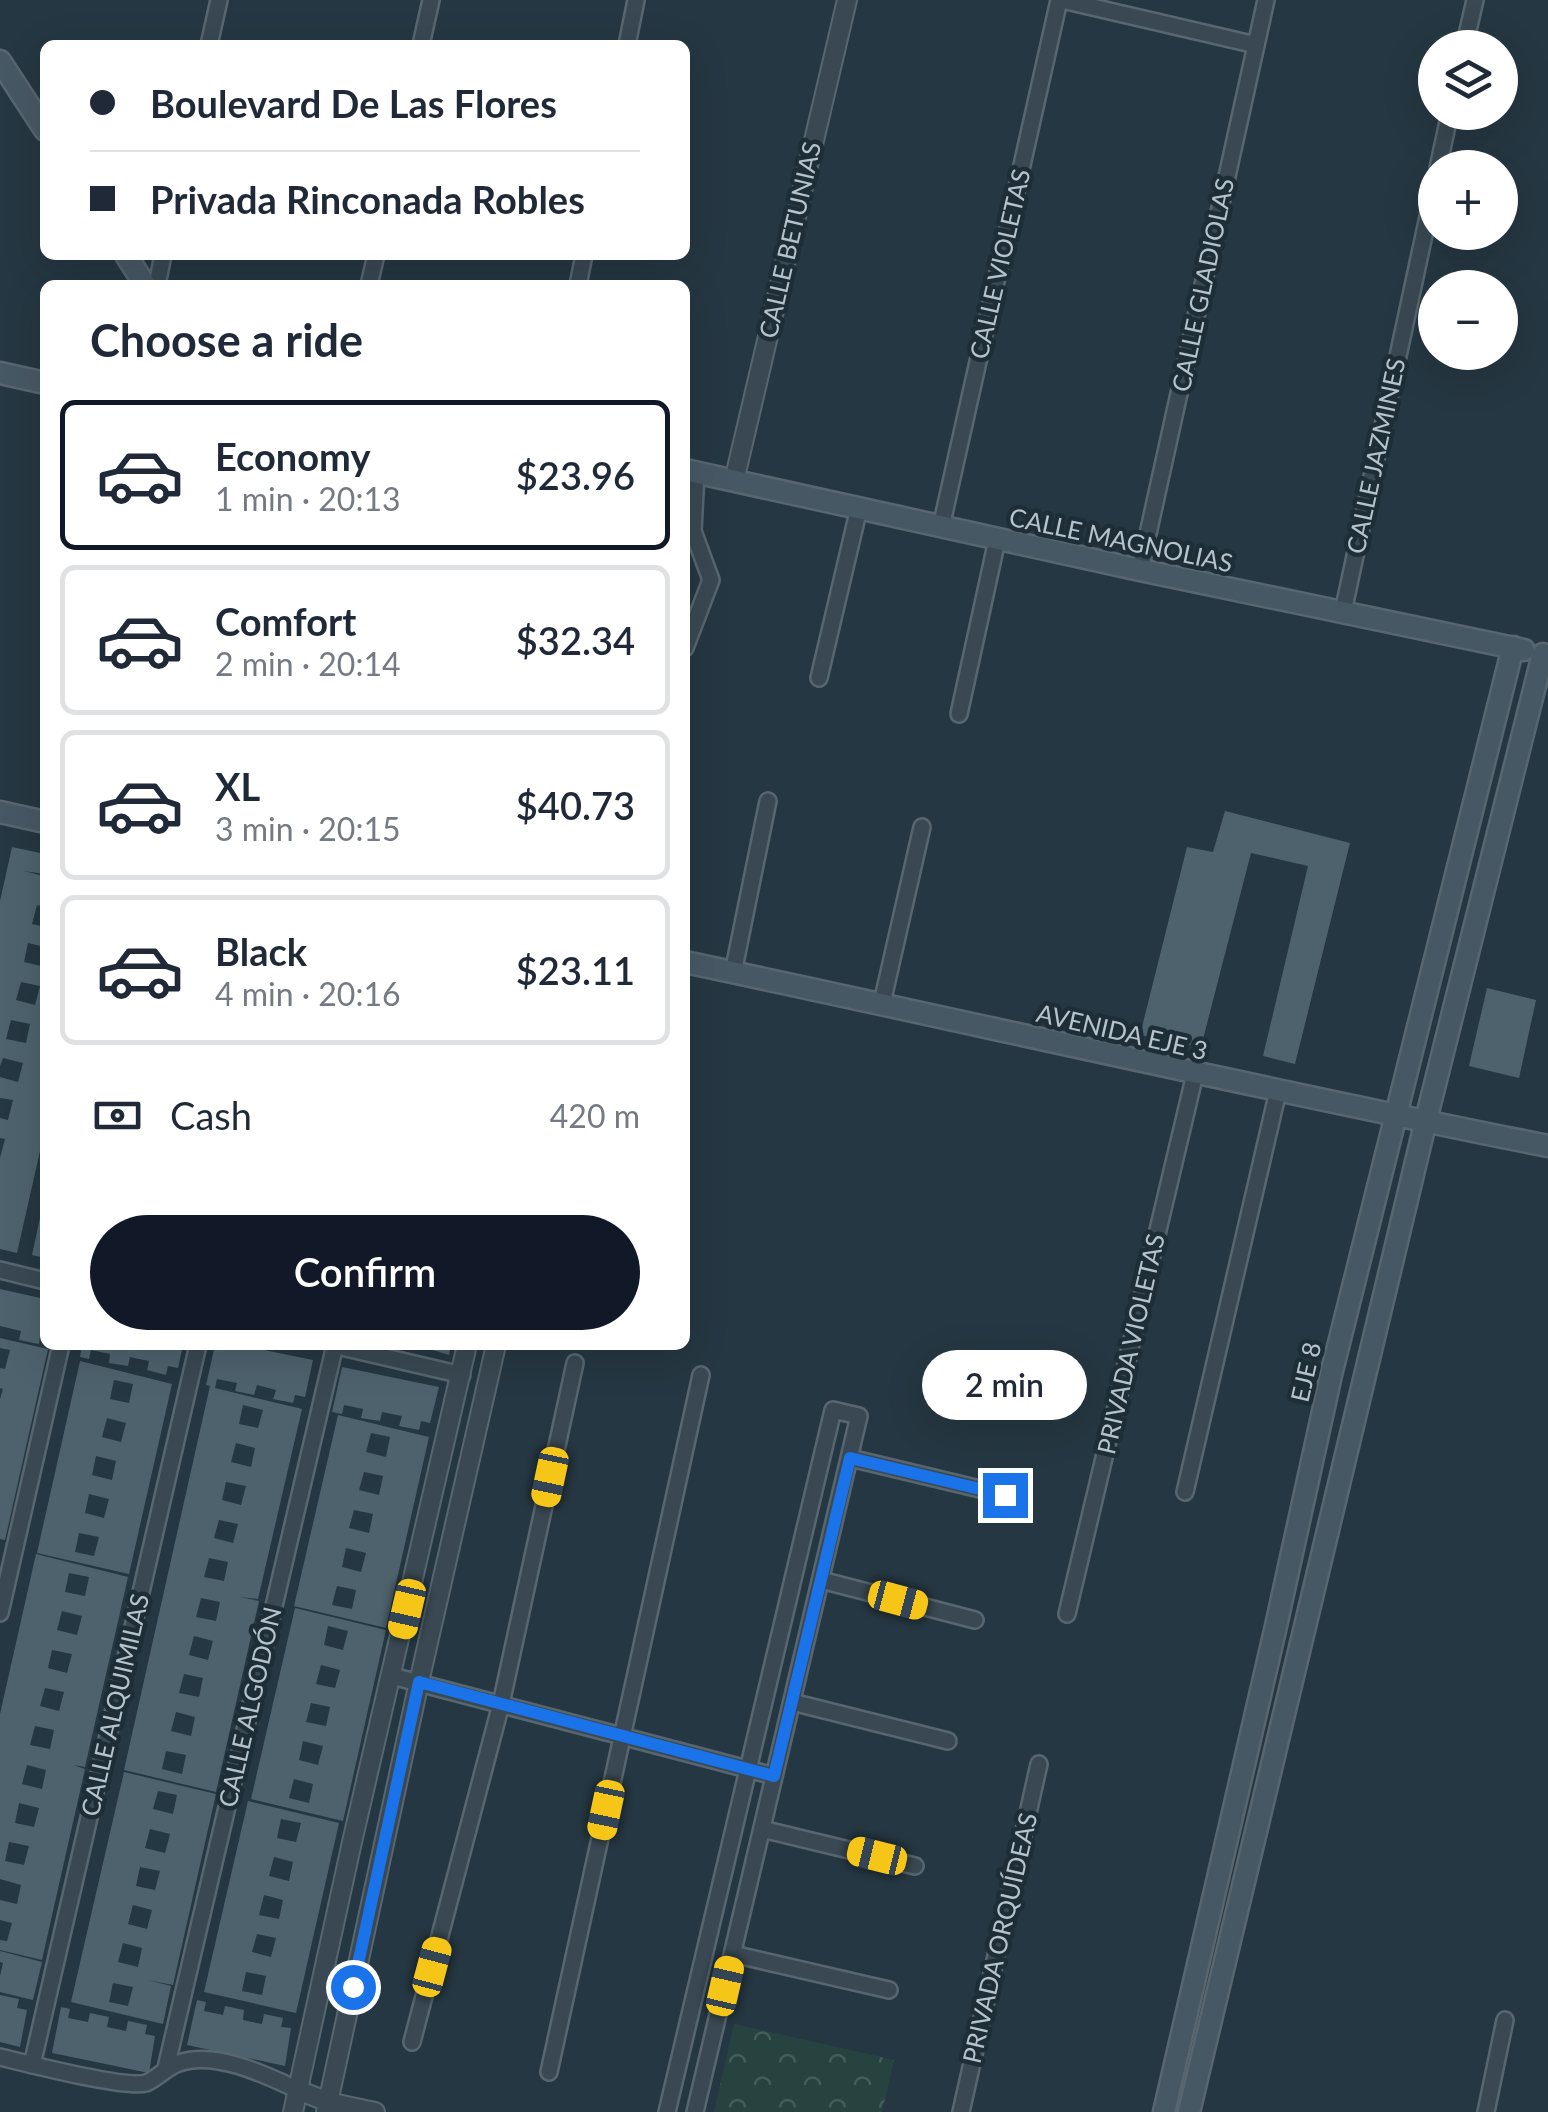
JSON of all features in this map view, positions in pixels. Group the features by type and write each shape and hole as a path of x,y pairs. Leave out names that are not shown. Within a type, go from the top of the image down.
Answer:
{"main road":[{"path":"0,61 40,122"},
{"path":"0,373 40,382"},
{"name":"CALLE MAGNOLIAS","path":"690,471 997,540 1546,654"},
{"name":"EJE 8","path":"1164,2112 1330,1376 1513,648"},
{"path":"1189,2112 1426,1120 1546,654"},
{"path":"0,812 40,821"},
{"name":"AVENIDA EJE 3","path":"690,963 1278,1092 1548,1146"}],"street":[{"path":"210,40 219,0"},
{"path":"422,40 431,0"},
{"path":"628,40 636,0"},
{"name":"CALLE BETUNIAS","path":"734,481 847,0"},
{"path":"1060,0 1256,45"},
{"name":"CALLE VIOLETAS","path":"940,527 1060,0"},
{"name":"CALLE GLADIOLAS","path":"1140,570 1266,0"},
{"path":"1468,30 1474,0"},
{"name":"CALLE JAZMINES","path":"1343,612 1421,250"},
{"path":"690,471 693,531 710,580 690,634"},
{"path":"819,678 859,508"},
{"path":"959,714 997,540"},
{"path":"734,972 768,801"},
{"path":"882,1004 922,827"},
{"name":"PRIVADA VIOLETAS","path":"1066,1614 1194,1074"},
{"path":"1186,1492 1278,1092"},
{"path":"0,1270 40,1280"},
{"path":"0,1613 60,1350"},
{"name":"CALLE ALQUIMILAS","path":"32,2065 197,1350"},
{"name":"CALLE ALGODÓN","path":"166,2068 333,1350"},
{"path":"355,1350 462,1375"},
{"path":"293,2112 466,1350"},
{"path":"327,2107 495,1350"},
{"path":"412,2042 501,1704 575,1363"},
{"path":"549,2072 701,1375"},
{"path":"667,2112 833,1410 859,1416 695,2112"},
{"path":"850,1458 1005,1495"},
{"path":"821,1580 975,1620"},
{"path":"392,1676 774,1776"},
{"path":"792,1702 948,1741"},
{"name":"PRIVADA ORQUÍDEAS","path":"961,2112 1039,1764"},
{"path":"762,1829 915,1866"},
{"path":"732,1954 889,1990"},
{"path":"1486,2112 1506,2020"},
{"path":"0,2057 122,2083 146,2082 184,2060 213,2061 255,2070 327,2107 374,2112"}],"green space":[{"path":"734,2024 894,2060 882,2112 714,2112"}],"building":[{"path":"1225,811 1350,843 1295,1064 1263,1056 1308,866 1251,853 1201,1047 1140,1035 1187,847 1213,852"},
{"path":"12,847 40,853 40,873 24,871 40,875 40,906 37,905 32,924 40,926 40,946 28,943 24,962 40,966 40,986 40,1151 17,1253 0,1249 0,1158 5,1139 0,1138 0,1118 8,1120 13,1100 0,1098 0,1077 18,1082 23,1063 3,1058 0,1066 0,901","holes":["21,982 40,986 35,1005 16,1000","11,1020 30,1024 26,1043 6,1039"]},
{"path":"1487,988 1536,1000 1519,1078 1469,1066"},
{"path":"40,1218 40,1257 32,1255"},
{"path":"0,1289 40,1298 39,1344 19,1340 21,1331 0,1326"},
{"path":"0,1338 48,1350 5,1540 0,1539 0,1368 5,1369 10,1350 0,1348"},
{"path":"81,1350 91,1350 89,1359 80,1357"},
{"path":"91,1350 182,1350 178,1368 168,1366 166,1375 147,1370 149,1361 130,1357 128,1366 109,1363 110,1354"},
{"path":"214,1350 264,1350 313,1360 305,1397 295,1395 293,1403 273,1399 276,1390 257,1385 254,1395 235,1391 237,1383 217,1379 215,1388 302,1409 258,1599 240,1597 259,1601 216,1792 124,1770 210,1386 206,1385","holes":["243,1405 263,1410 258,1428 239,1424","236,1443 255,1448 251,1467 231,1462","226,1482 246,1486 241,1505 222,1500","219,1520 238,1524 233,1543 214,1538","209,1558 228,1562 224,1581 204,1577","201,1598 220,1602 216,1621 196,1617","194,1636 213,1641 208,1660 189,1655","184,1674 203,1678 199,1697 179,1693","176,1712 195,1717 191,1736 171,1731","166,1751 186,1755 182,1774 162,1769"]},
{"path":"80,1361 172,1384 129,1574 37,1553","holes":["114,1380 133,1384 129,1403 110,1399","107,1418 126,1423 121,1442 102,1437","96,1456 116,1461 112,1480 92,1475","89,1494 109,1499 104,1518 85,1513","79,1533 99,1537 94,1556 75,1552"]},
{"path":"342,1367 439,1387 430,1423 421,1421 419,1430 399,1426 402,1416 382,1412 380,1421 361,1418 363,1409 344,1405 342,1414 332,1412"},
{"path":"338,1415 429,1437 386,1628 294,1606","holes":["371,1433 390,1437 386,1457 366,1452","364,1472 383,1476 379,1495 359,1490","354,1510 373,1514 369,1533 349,1528","346,1548 366,1553 361,1572 342,1567","337,1586 356,1590 352,1609 332,1605"]},
{"path":"36,1554 128,1577 85,1767 73,1765 85,1769 42,1960 0,1950 0,1940 7,1941 12,1923 0,1920 0,1900 17,1904 21,1885 0,1879 0,1714","holes":["69,1573 89,1577 85,1596 65,1592","62,1611 82,1616 77,1635 57,1630","52,1650 72,1654 67,1673 48,1668","45,1688 64,1692 59,1711 40,1706","35,1726 54,1730 50,1749 30,1745","27,1765 46,1770 42,1789 22,1784","19,1803 39,1808 34,1827 15,1823","9,1842 29,1846 24,1865 5,1861"]},
{"path":"295,1608 386,1630 343,1821 251,1799","holes":["328,1626 348,1631 343,1650 324,1645","321,1665 340,1670 335,1688 316,1684","311,1703 330,1707 326,1726 306,1722","303,1741 323,1746 318,1765 299,1760","294,1779 313,1784 309,1803 289,1798"]},
{"path":"124,1772 216,1794 173,1985 148,1980 171,1986 163,2024 71,2002","holes":["158,1791 177,1795 173,1814 153,1809","150,1829 170,1834 165,1853 145,1848","140,1867 160,1871 155,1890 136,1886","133,1905 152,1910 147,1929 128,1924","123,1943 142,1948 138,1967 118,1962","113,1983 133,1987 128,2006 109,2002"]},
{"path":"248,1801 339,1823 296,2013 204,1992","holes":["281,1819 301,1823 296,1842 277,1838","274,1857 293,1862 289,1881 269,1876","264,1895 283,1900 279,1919 259,1915","257,1934 276,1938 271,1957 252,1952","246,1972 266,1976 262,1995 242,1991"]},
{"path":"0,1951 42,1962 33,2000 0,1992"},
{"path":"0,1995 19,1999 17,2008 27,2010 20,2047 0,2042"},
{"path":"197,2000 206,2002 204,2011 223,2015 225,2006 244,2010 243,2020 252,2022 262,2024 264,2014 283,2018 281,2027 291,2028 285,2066 187,2045"},
{"path":"61,2007 70,2009 68,2018 88,2022 90,2013 109,2017 107,2027 126,2031 128,2021 147,2025 145,2034 155,2036 149,2073 52,2053"}],"route":[{"path":"353,1987 419,1682 774,1776 850,1458 1005,1495"}]}
